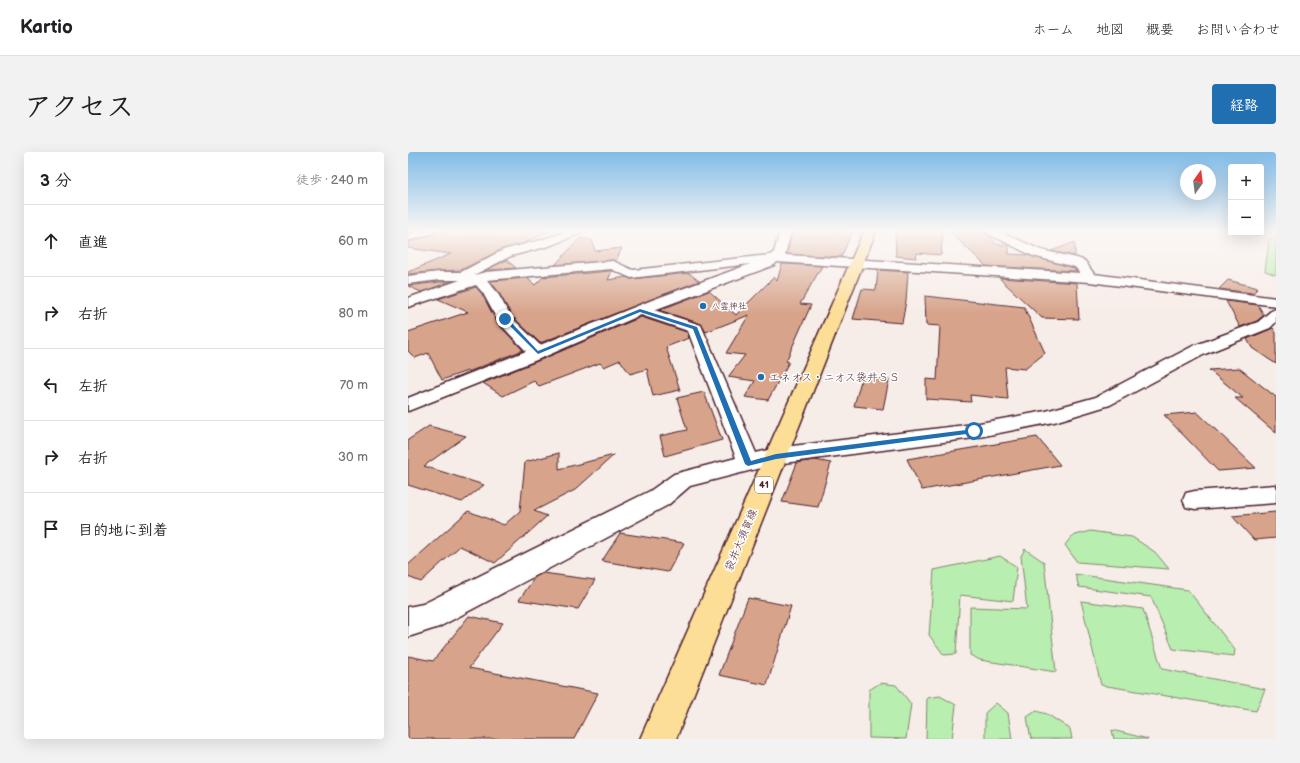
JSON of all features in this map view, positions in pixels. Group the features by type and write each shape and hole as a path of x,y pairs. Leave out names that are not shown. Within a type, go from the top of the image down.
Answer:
{"main road":[{"name":"袋井大須賀線","path":"658,739 859,258"}],"street":[{"path":"461,277 497,258"},
{"path":"408,303 486,276 613,265 632,274 771,258"},
{"path":"408,405 640,310 769,262 774,258"},
{"path":"781,258 1090,278 1271,320"},
{"path":"1061,258 1156,280 1211,287"},
{"path":"1073,261 1080,264 1090,278"},
{"path":"408,280 437,276 461,277 477,280 487,287 505,319 538,353"},
{"path":"640,310 695,328 748,464"},
{"path":"408,622 428,617 659,498 682,480 776,456 974,431 1047,418 1103,401 1199,350 1271,320"},
{"path":"1195,500 1276,494"}],"green space":[{"path":"1267,258 1276,258 1276,275 1265,271"},
{"path":"1090,531 1132,537 1155,552 1169,569 1077,562 1065,545 1072,536"},
{"path":"1025,549 1044,562 1056,672 980,660 970,655 970,607 1027,609 1021,556"},
{"path":"1000,556 1017,567 1013,601 960,595 956,654 944,655 929,635 934,570"},
{"path":"1075,574 1188,590 1235,650 1234,656 1173,649 1151,597 1079,587"},
{"path":"1081,601 1143,609 1162,669 1265,689 1256,711 1101,685"},
{"path":"880,683 896,685 911,704 906,739 869,738 869,690"},
{"path":"940,696 956,705 952,739 926,739 927,698"},
{"path":"996,703 1008,713 1012,739 985,739 985,713"},
{"path":"1036,711 1047,714 1070,729 1072,739 1031,739 1027,717"},
{"path":"1112,730 1148,739 1114,739"}],"building":[{"path":"441,258 484,258 461,270 408,274 408,272"},
{"path":"561,258 617,258 616,261 555,265"},
{"path":"978,258 1040,258 1074,268 1076,271 986,266"},
{"path":"507,260 516,268 486,270"},
{"path":"782,264 822,266 800,304 811,305 786,361 789,362 768,400 745,397 755,381 728,377 745,355 726,353 749,315 706,332 701,324 659,310 709,291 736,315 774,277 777,281"},
{"path":"878,270 908,272 906,301 902,323 853,319 862,289 876,290"},
{"path":"612,271 608,280 626,277 631,279 689,273 699,281 540,343 512,316 498,291 490,281 527,278 535,285 543,277"},
{"path":"999,278 1077,283 1079,319 1042,318"},
{"path":"1228,280 1258,288 1253,293 1219,289"},
{"path":"451,282 421,292 408,286"},
{"path":"476,287 482,294 498,324 523,350 468,372 467,371 442,380 428,353 415,358 408,351 408,332 468,312 438,299"},
{"path":"925,296 1024,307 1045,353 1025,369 1005,367 1008,399 970,395 971,402 926,399 926,379 937,380 940,326 926,325"},
{"path":"1226,301 1258,305 1264,315 1257,321 1240,327"},
{"path":"641,317 687,332 689,338 666,347 680,390 653,396 647,369 630,374 620,360 604,367 600,363 539,386 534,381 503,396 483,383 545,358"},
{"path":"1273,328 1276,333 1276,364 1252,348 1247,339"},
{"path":"1239,368 1276,397 1276,433 1235,398 1243,398 1209,370"},
{"path":"862,377 889,380 883,409 854,406"},
{"path":"704,392 722,440 665,456 660,436 687,430 677,398"},
{"path":"1197,412 1256,468 1218,471 1164,415"},
{"path":"429,426 466,436 424,466 484,485 462,502 408,485 408,440"},
{"path":"1037,437 1060,465 922,490 907,459"},
{"path":"559,453 559,469 614,455 575,490 534,511 547,516 495,563 460,546 421,582 408,577 408,565 468,511 504,525 520,511 525,462"},
{"path":"815,460 831,463 818,507 782,502 797,463"},
{"path":"1276,512 1276,538 1254,540 1232,516"},
{"path":"620,533 684,543 668,572 602,561"},
{"path":"543,573 595,580 578,609 519,600 535,577"},
{"path":"748,598 791,606 767,685 719,675"},
{"path":"469,616 503,623 469,668 598,693 574,739 408,739 408,656 433,661"}],"place":[{"name":"八雲神社","path":"703,306"},
{"name":"エネオス・ニオス袋井ＳＳ","path":"761,377"}],"route":[{"path":"505,319 538,353 640,310 695,328 748,464 776,456 974,431"}]}
